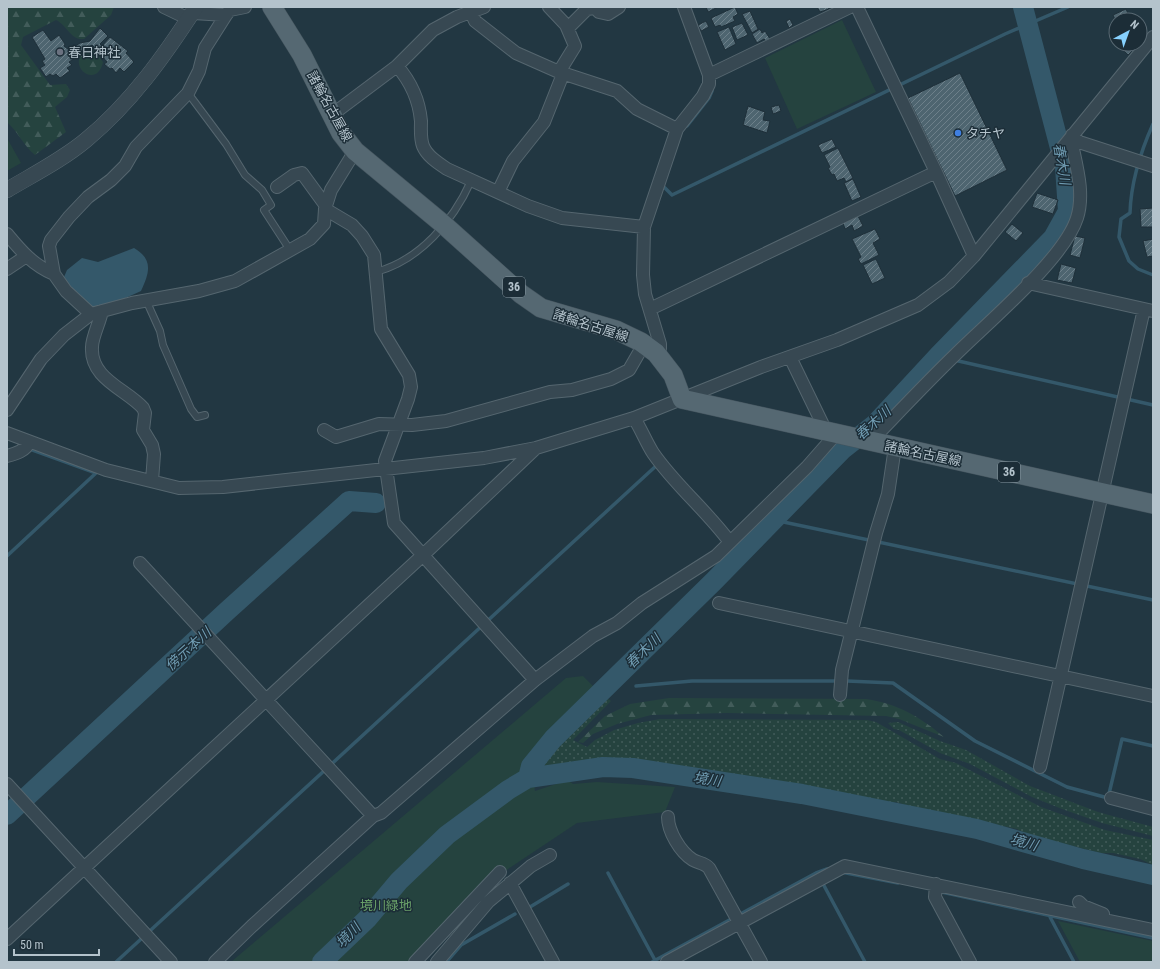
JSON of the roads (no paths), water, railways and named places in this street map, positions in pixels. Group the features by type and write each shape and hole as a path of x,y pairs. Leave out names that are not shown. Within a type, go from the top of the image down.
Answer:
{"main road":[{"name":"諸輪名古屋線","path":"272,7 302,55 333,114 341,133 355,151 445,225 521,294 541,308 616,330 650,349 673,375 682,399 1153,504"}],"street":[{"path":"164,7 193,13 226,15"},
{"path":"152,481 154,454 152,445 143,430 145,413 143,408 108,381 96,366 91,347 100,324 97,313 66,291 54,274 49,246 69,217 88,197 111,180 124,166 136,147 188,93 199,71 205,48 230,10 245,7 253,10 254,7"},
{"path":"333,114 397,66 453,12 471,12 484,7"},
{"path":"498,192 513,161 544,122 561,73 575,46 568,28 549,7"},
{"path":"568,28 587,9 595,8 599,12 608,14 619,7"},
{"path":"324,430 336,437 379,424 412,425 446,421 550,392 572,390 611,378 629,370 650,349 660,349 660,344 645,294 643,275 644,227 677,129 703,96 709,84 709,76 684,7"},
{"path":"709,76 850,7"},
{"path":"857,7 936,172 974,256"},
{"path":"471,12 475,21 516,53 561,73 617,91 637,109 677,129"},
{"path":"7,190 40,172 86,140 114,114 158,64 193,13"},
{"path":"7,433 106,470 179,488 223,487 484,458 536,448 634,418 790,356 837,340 918,305 949,282 974,256 1053,157 1071,141 1153,37"},
{"path":"397,66 406,77 414,92 420,120 422,142 427,153 447,169 471,181 562,218 644,227"},
{"path":"1071,141 1079,142 1153,166"},
{"path":"868,441 1028,283 1064,242 1077,218 1079,206 1080,190 1071,141"},
{"path":"7,410 41,359 64,335 97,313 146,300 199,291 235,281 310,239 324,224 326,207 331,190 355,151"},
{"path":"650,308 936,172"},
{"path":"277,187 294,175 302,173 326,207 352,225 362,236 374,255 381,330 408,375 411,387 385,461 394,523 422,556 535,680"},
{"path":"7,234 25,257 44,270 54,274"},
{"path":"7,269 25,257"},
{"path":"1028,283 1148,310 1102,493 1062,677 1040,767"},
{"path":"215,962 252,926 373,816 381,812 535,680 592,636 617,623 642,603 716,556 729,541 797,477 834,434 824,427 790,356"},
{"path":"634,418 654,453 729,541"},
{"path":"7,456 18,453 28,446 29,442"},
{"path":"840,695 842,670 876,533 888,494 895,447"},
{"path":"7,939 422,556 536,448"},
{"path":"140,563 265,701 373,816"},
{"path":"719,603 1153,696"},
{"path":"7,784 171,962"},
{"path":"1111,798 1153,809"},
{"path":"668,817 668,824 686,854 709,868 761,962"},
{"path":"437,962 488,902 510,883 550,855"},
{"path":"667,962 845,866 1153,930"},
{"path":"415,962 500,872"},
{"path":"510,883 553,962"},
{"path":"936,884 935,897 970,962"},
{"path":"1079,902 1083,906 1112,918 1121,924"}],"lane":[{"path":"188,93 226,144 246,175 262,190 271,205 264,210 290,250"},
{"path":"376,272 404,260 413,254 445,225 463,198 471,181"},
{"path":"146,300 160,331 165,351 191,409 197,417 205,415"}],"water":[{"path":"134,248 140,252 147,261 148,272 141,291 123,299 104,306 91,308 77,297 64,277 67,270 82,258 98,262"}],"waterway":[{"name":"春木川","path":"528,778 531,766 553,739 714,581 842,450 875,424 938,356 1053,238 1068,211 1065,167 1023,7"},
{"path":"662,185 672,195 1005,34 1068,7"},
{"path":"687,126 709,98 712,91"},
{"path":"1153,124 1134,178 1130,213 1121,219 1119,237 1129,261 1138,269 1153,275"},
{"path":"938,356 948,359"},
{"path":"954,360 1153,405"},
{"path":"7,556 96,473 27,448"},
{"path":"116,962 657,465"},
{"name":"傍示本川","path":"7,815 227,611 349,501 376,503"},
{"path":"774,520 1153,600"},
{"path":"636,686 692,681 847,681 893,683 975,741 1067,787 1108,798 1122,739 1153,746"},
{"name":"境川","path":"322,962 367,919 399,881 447,835 508,790 528,778 603,767 633,768 802,794 977,829 1083,859 1153,875"},
{"path":"652,962 816,873 831,869"},
{"path":"841,872 898,883"},
{"path":"608,873 656,962"},
{"path":"821,880 865,962"},
{"path":"530,907 568,884"},
{"path":"937,891 1153,938"},
{"path":"448,962 448,960 461,945 515,914"},
{"path":"1050,917 1074,962"}],"place":[{"name":"春日神社","path":"60,52"},
{"name":"タチヤ","path":"958,133"}],"park label":[{"name":"境川緑地","path":"386,905"}]}
